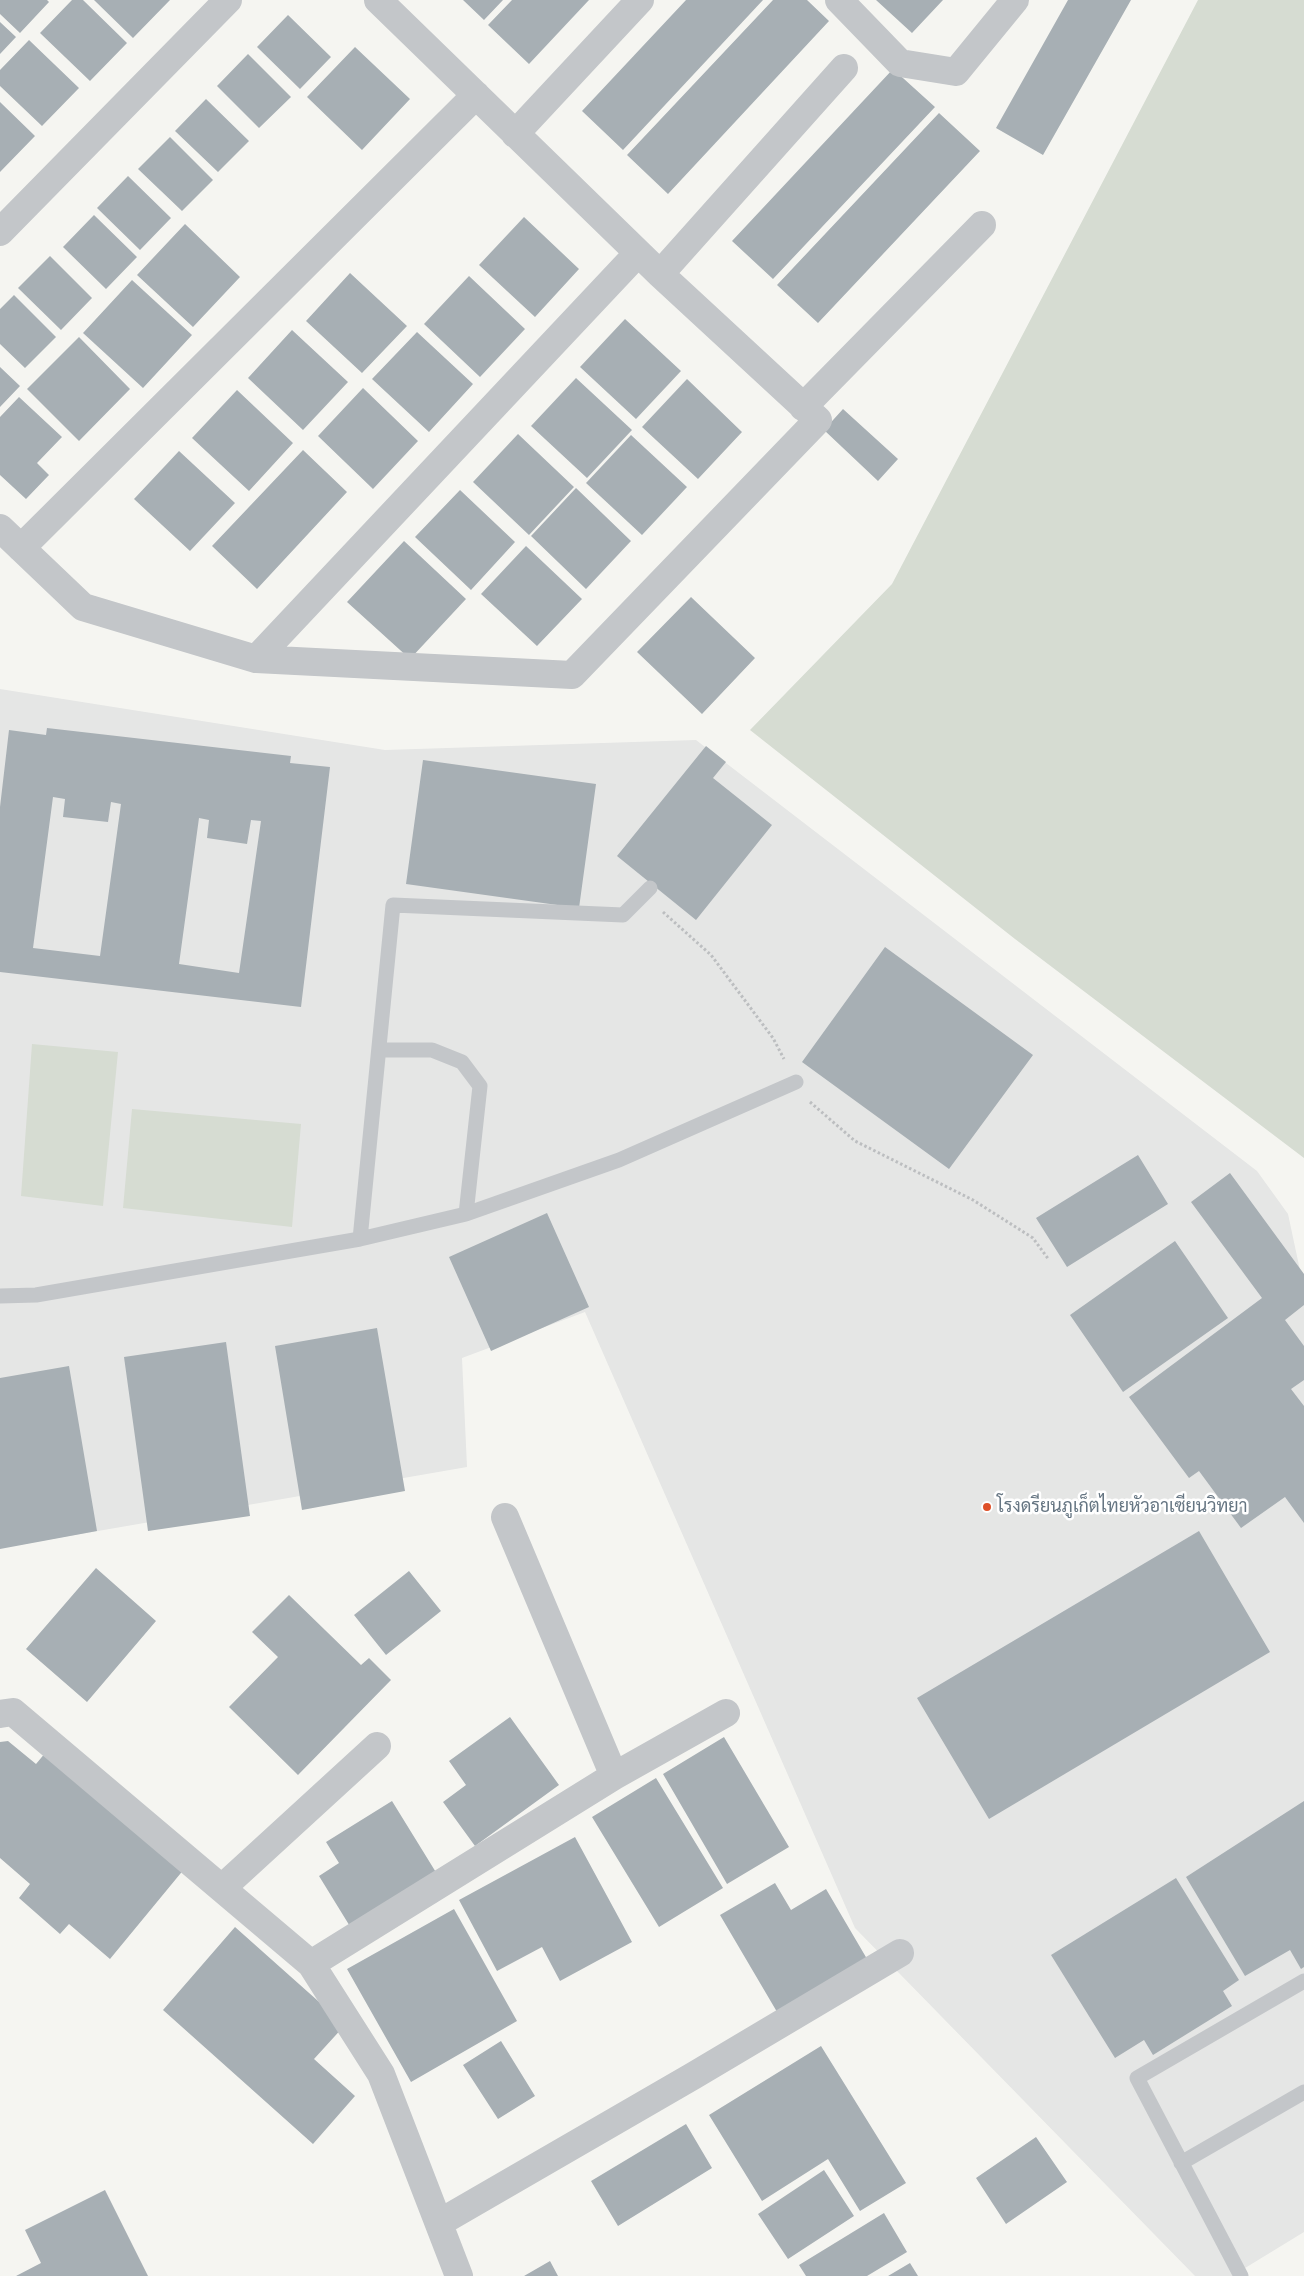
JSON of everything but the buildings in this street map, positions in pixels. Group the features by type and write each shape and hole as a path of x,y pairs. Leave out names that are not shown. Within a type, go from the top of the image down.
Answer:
{"street":[{"path":"0,232 228,0"},
{"path":"0,528 83,606 256,659 572,675 818,420 638,253 378,0"},
{"path":"516,134 640,0"},
{"path":"839,0 900,63 956,72 1015,0"},
{"path":"660,274 844,68"},
{"path":"21,548 476,96"},
{"path":"803,406 982,224"},
{"path":"256,659 638,253"},
{"path":"505,1517 614,1776"},
{"path":"0,1714 13,1712 312,1964 381,2074 459,2276"},
{"path":"312,1964 614,1776 726,1713"},
{"path":"222,1888 377,1746"},
{"path":"439,2222 709,2067 900,1953"}],"lane":[{"path":"360,1239 393,904 623,915 650,888"},
{"path":"379,1050 432,1050 462,1062 480,1086 466,1214"},
{"path":"0,1296 36,1295 360,1239 466,1214 619,1160 796,1082"},
{"path":"1241,2276 1137,2078 1304,1981"},
{"path":"1181,2163 1304,2092"}],"path":[{"path":"639,901 655,905 711,955 773,1038 796,1082 812,1105 855,1141 973,1200 1033,1238 1049,1260"}],"shaded area":[{"path":"1198,0 1304,0 1304,1158 1015,939 750,730 892,584"},
{"name":"โรงดรียนภูเก็ตไทยหัวอาเซียนวิทยา","path":"0,689 385,750 696,740 1257,1171 1288,1214 1304,1289 1304,2232 1232,2276 1195,2276 855,1928 585,1312 462,1358 467,1467 0,1548"},
{"path":"32,1044 118,1052 103,1206 21,1196"},
{"path":"132,1109 301,1124 292,1227 123,1208"}],"place":[{"name":"โรงดรียนภูเก็ตไทยหัวอาเซียนวิทยา","path":"987,1507"}]}
